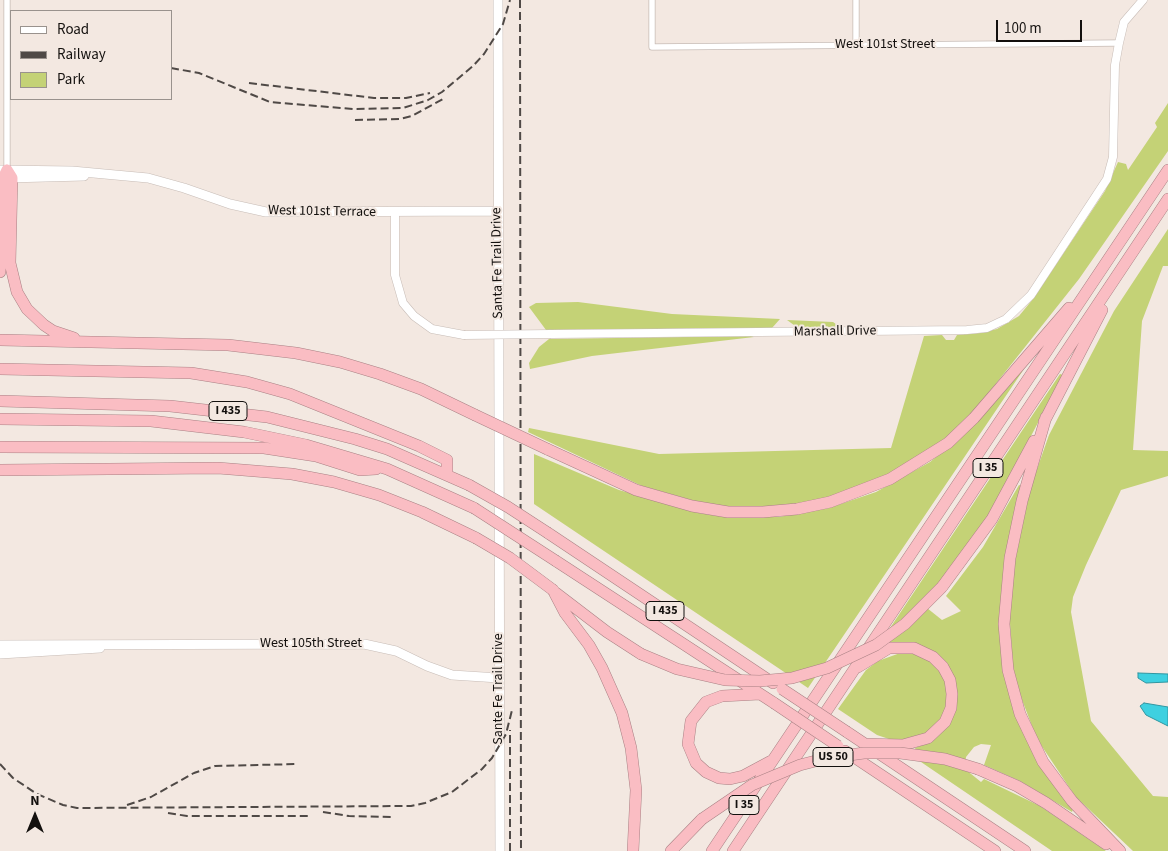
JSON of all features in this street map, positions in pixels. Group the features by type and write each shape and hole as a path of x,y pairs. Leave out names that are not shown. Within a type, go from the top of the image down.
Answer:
{"highway":[{"name":"I 35","path":"712,851 1168,170"},
{"path":"0,272 4,175"},
{"path":"4,175 10,263 13,281 21,301 38,320 52,331 72,338 92,341"},
{"name":"I 35","path":"733,851 1168,199"},
{"path":"0,470 218,468 292,474 334,482 379,495 422,512 476,538 510,558 623,644 641,654 677,669 725,680 760,681 792,678 833,666 876,645 905,624 942,587 992,520 1124,266"},
{"path":"0,340 228,345 296,352 340,362 421,389 636,490 674,502 710,510 780,511 846,498 907,470 948,442 979,412 1098,276"},
{"path":"0,368 191,373 247,382 290,394 420,446 447,460 447,475"},
{"name":"I 435","path":"0,401 170,406 268,417 355,439 447,475 508,506 1025,851"},
{"path":"1046,417 1017,520 1010,558 1004,624 1008,670 1020,714 1043,762 1072,801 1120,851"},
{"name":"I 435","path":"0,419 151,422 211,427 288,441 387,469 474,508 774,703 995,851"},
{"path":"0,447 264,448 316,456 360,470 387,469"},
{"path":"553,590 565,612 589,645 602,668 622,713 631,748 636,790 633,851"},
{"path":"853,671 883,651 896,647 914,648 926,652 938,661 947,674 951,688 952,701 948,715 940,729 928,738 903,745 864,744"},
{"path":"760,694 722,696 706,702 691,721 688,738 689,750 701,768 712,775 724,779 743,776 776,758"},
{"name":"US 50","path":"671,851 702,819 752,785 800,765 827,758 864,753 900,752 945,759 978,769 1017,786 1046,803 1115,851"}],"main road":[{"name":"Santa Fe Trail Drive","path":"498,0 499,527"},
{"name":"West 101st Terrace","path":"4,175 73,178 92,175 129,176 161,181 230,204 266,212 497,211"},
{"name":"Sante Fe Trail Drive","path":"499,527 500,851"},
{"name":"West 105th Street","path":"0,645 88,643 118,645 364,644 396,651 427,666 452,675 499,678"},
{"name":"West 105th Street","path":"0,654 88,650 118,645"}],"street":[{"path":"4,175 7,0"},
{"name":"West 101st Street","path":"652,0 652,47 1119,43"},
{"path":"856,0 856,45"},
{"name":"Marshall Drive","path":"395,212 395,276 403,303 414,316 427,326 442,332 464,335 968,330 987,328 1006,319 1031,296 1107,179 1114,157 1115,65 1119,43 1124,22 1143,0"}],"green space":[{"path":"1168,103 1168,151 1079,279 975,410 946,438 900,470 861,488 813,501 771,507 727,507 705,504 642,486 528,432 529,428 659,454 891,448 924,336 942,335 946,340 954,340 957,335 997,329 1019,316 1033,299 1105,191 1118,162 1126,164 1128,170 1157,127 1155,123"},
{"path":"1168,229 1168,266 1163,266 1142,321 1133,450 1168,451 1168,476 1121,490 1086,565 1073,597 1071,612 1091,721 1153,796 1168,797 1168,851 1133,851 1075,796 1037,739 1019,692 1013,667 1009,609 1011,580 1030,489 1049,435 1114,311"},
{"path":"578,302 672,314 780,319 772,328 546,330 529,307 536,303"},
{"path":"787,320 833,322 840,327 798,328"},
{"path":"754,337 592,356 530,369 529,363 539,347 549,339"},
{"path":"1024,369 808,688 534,504 534,454 619,490 699,513 725,517 779,517 829,508 876,492 930,462 946,449"},
{"path":"1060,374 1063,375 989,516 976,536 922,604 942,620 961,611 946,596 983,547 1019,485 1022,486 1000,623 1039,765 1073,809 1072,812 1020,781 984,765 991,745 981,744 974,747 966,757 965,769 981,782 984,779 1040,806 1106,851 1052,851 921,762 915,748 927,743 956,697 934,653 882,646 886,634"},
{"path":"903,652 911,653 933,662 942,673 947,686 948,700 941,722 925,736 895,741 877,735 838,709 866,670 878,661"}],"water":[{"path":"1138,673 1168,674 1168,682 1146,683 1138,678"},
{"path":"1144,703 1168,707 1168,726 1146,715 1140,706"}],"railway":[{"path":"172,68 199,73 270,102 354,109 403,108 428,100 442,92 473,66 484,54 503,24 510,0"},
{"path":"520,0 521,851"},
{"path":"249,83 374,98 406,98 430,93"},
{"path":"355,120 400,119 412,116 443,99"},
{"path":"0,764 13,778 37,794 63,805 77,808 411,806 425,803 452,792 482,769 492,758 506,734 512,710"},
{"path":"510,730 510,851"},
{"path":"127,805 151,797 194,773 215,766 298,764"},
{"path":"323,812 349,816 391,817"},
{"path":"168,813 187,816 309,816"}]}
